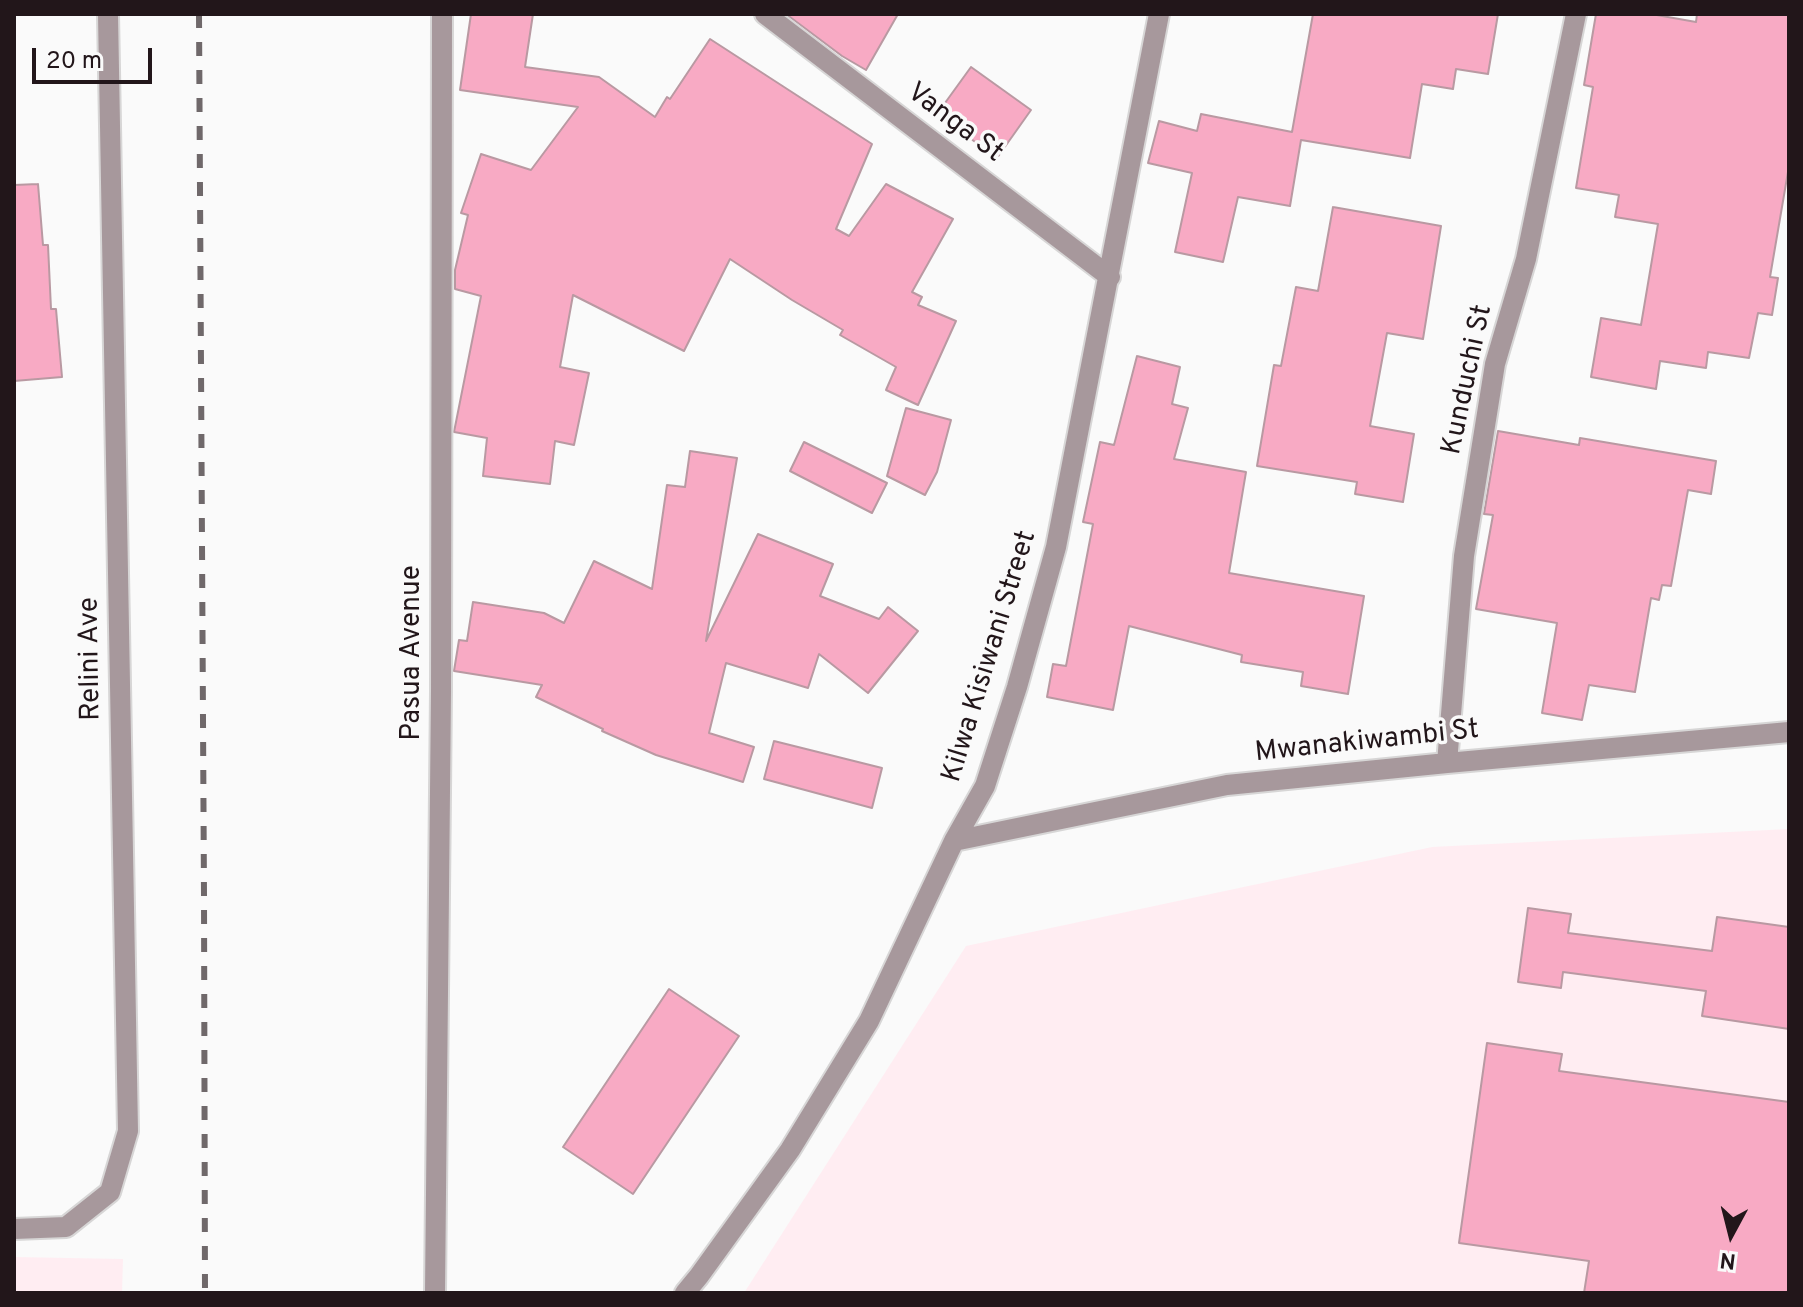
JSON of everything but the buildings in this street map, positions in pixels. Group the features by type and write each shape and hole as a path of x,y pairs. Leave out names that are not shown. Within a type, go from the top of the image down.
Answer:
{"street":[{"name":"Relini Ave","path":"14,1229 66,1227 110,1192 128,1131 108,14"},
{"name":"Pasua Avenue","path":"435,1293 441,691 442,14"},
{"name":"Vanga St","path":"765,14 1110,277"},
{"name":"Kilwa Kisiwani Street","path":"685,1293 790,1150 869,1021 954,841 985,786 1017,687 1056,547 1159,14"},
{"name":"Kunduchi St","path":"1447,763 1464,556 1495,364 1526,259 1576,14"},
{"name":"Mwanakiwambi St","path":"954,841 1227,785 1789,732"}],"shaded area":[{"path":"1789,829 1789,1293 744,1293 966,946 1432,847"},
{"path":"14,1257 123,1259 122,1293 14,1293"}],"railway":[{"path":"199,14 205,1293"}]}
